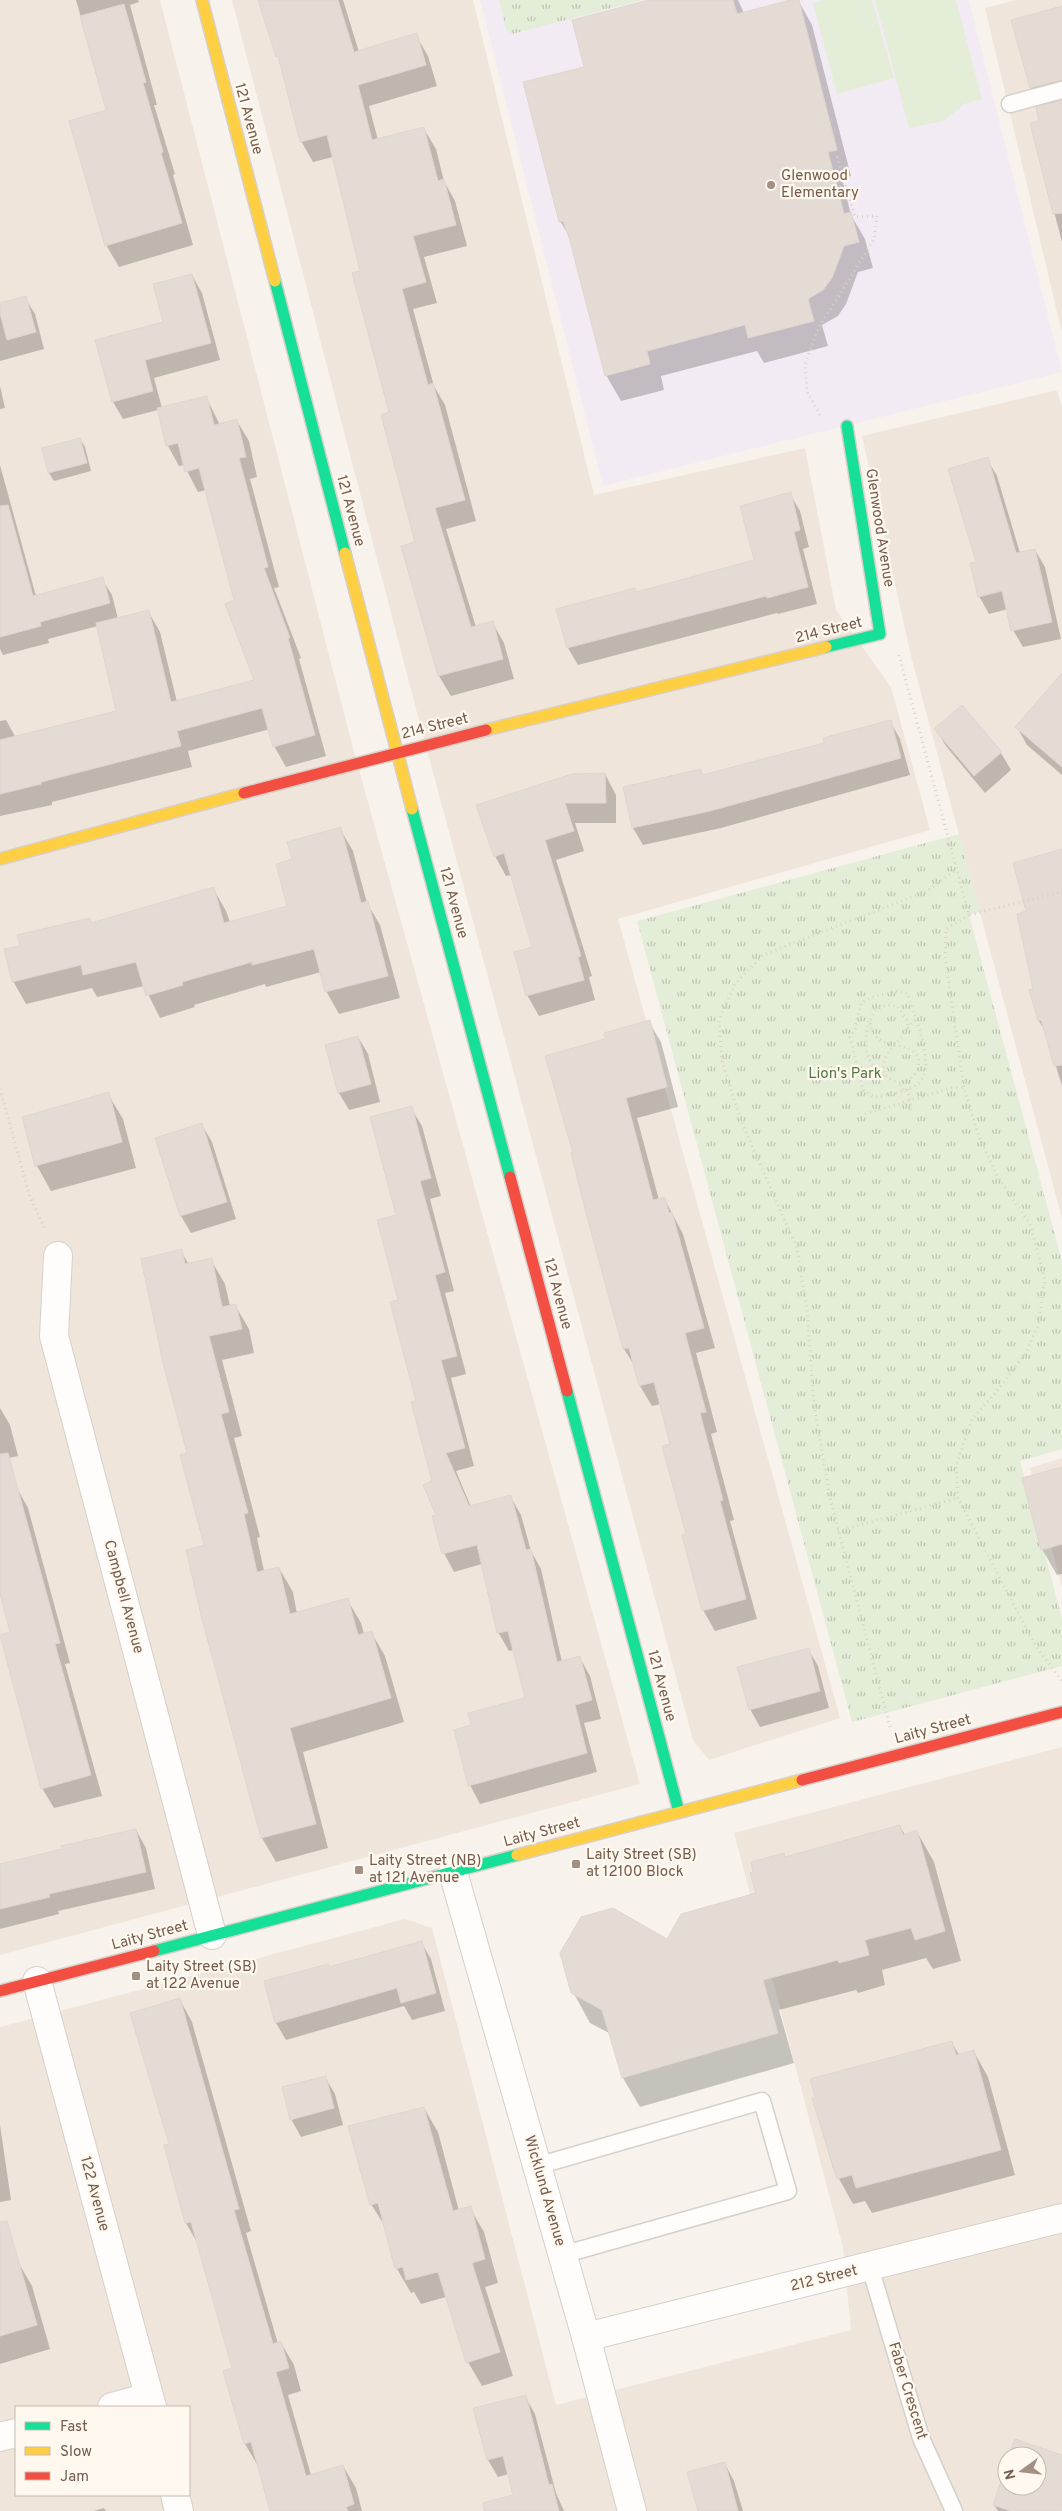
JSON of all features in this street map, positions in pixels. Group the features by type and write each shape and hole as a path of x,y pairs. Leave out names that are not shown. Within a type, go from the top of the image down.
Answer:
{"street":[{"name":"121 Avenue","path":"202,0 397,752 678,1812"},
{"name":"Glenwood Avenue","path":"847,426 880,634"},
{"name":"214 Street","path":"0,859 397,752 880,634"},
{"name":"Campbell Avenue","path":"58,1256 54,1336 212,1935"},
{"name":"Laity Street","path":"0,1991 1062,1712"},
{"name":"Wicklund Avenue","path":"453,1872 586,2337 632,2511"},
{"name":"122 Avenue","path":"37,1981 150,2402"},
{"name":"212 Street","path":"586,2337 1062,2218"},
{"path":"120,2406 150,2402"},
{"path":"0,2437 15,2433"},
{"path":"175,2496 179,2511"}],"lane":[{"path":"1010,104 1062,90"},
{"path":"537,2166 762,2101 768,2119 788,2191 562,2255"},
{"name":"Faber Crescent","path":"870,2267 921,2438 954,2511"}],"path":[{"path":"822,418 807,392 805,364 818,329 874,239 877,216 855,217 836,156"},
{"path":"897,648 969,915"},
{"path":"896,1755 830,1498 814,1404 806,1310 796,1248 740,1121 722,1061 718,1020 734,984 764,955 927,891 956,869"},
{"path":"1062,892 969,915 946,929 945,956 964,1088 977,1131 997,1176 1030,1224 1045,1280 1038,1326 1026,1353 972,1419 956,1466 958,1498 1035,1645 1062,1681"},
{"path":"903,991 910,1001 926,1058 926,1072 917,1084 908,1089 874,1097 863,1090 850,1037 855,1028 861,1003 872,997 903,991"},
{"path":"902,1090 900,1083 873,1066 866,1050 866,1033 872,1015 880,1007 897,1006 908,1021 906,1031"},
{"path":"872,1015 870,1027 876,1037 911,1049 917,1056 918,1063 915,1075 900,1083"},
{"path":"887,1076 883,1070 884,1058 916,1018"},
{"path":"865,1114 952,1088 964,1088"},
{"path":"0,1089 30,1197 58,1256"},
{"path":"908,1089 911,1111"},
{"path":"838,1531 958,1498"}],"shaded area":[{"path":"0,0 160,0 353,748 640,1784 0,1955"},
{"path":"232,0 473,0 594,495 805,448 836,610 891,687 930,830 618,919 840,1718 709,1760 693,1740 417,713"},
{"name":"Glenwood Elementary","path":"480,0 969,0 1062,372 603,486"},
{"path":"1016,0 1062,0 1062,333 985,8"},
{"path":"1057,390 1062,407 1062,1218 911,656 862,436"},
{"path":"1062,1458 1062,1587 1030,1468"},
{"path":"1062,1747 1062,2511 0,2511 0,2027 405,1919 432,1928 556,2405 851,2330 843,2248 734,1833"}],"green space":[{"path":"499,0 642,0 512,34 506,30"},
{"path":"824,0 872,0 894,78 837,94 813,3"},
{"path":"875,0 956,0 982,99 964,104 944,121 909,128"},
{"name":"Lion's Park","path":"959,834 980,912 969,915 1062,1261 1062,1449 1020,1461 1062,1618 1062,1666 852,1722 637,921"}],"building":[{"path":"258,0 338,0 354,52 417,33 426,65 358,85 372,140 424,127 438,181 444,179 456,225 413,236 426,282 402,289 428,385 433,383 465,500 435,508 471,627 493,621 503,659 438,676 401,546 415,542 381,415 389,412 352,273 360,271 327,135 300,142 278,56 276,57"},
{"name":"Glenwood Elementary","path":"649,0 733,0 737,14 790,0 799,0 837,150 828,152 844,214 851,212 859,242 844,246 832,278 823,290 808,299 814,321 748,338 745,325 647,351 650,364 605,376 570,241 563,221 559,222 523,82 584,67 572,20"},
{"path":"124,4 146,82 143,83 163,152 161,153 182,223 105,246 69,121 106,110 80,16"},
{"path":"1062,6 1062,80 1030,88 1011,20"},
{"path":"1062,100 1062,213 1053,214 1030,123 1039,121 1036,107"},
{"path":"192,274 211,343 145,360 153,391 112,402 95,340 163,322 153,284"},
{"path":"26,296 36,332 7,340 0,313 0,303"},
{"path":"207,396 214,425 237,419 246,457 239,458 268,567 264,568 290,638 288,638 315,735 273,747 262,708 177,731 181,746 0,794 0,740 116,711 96,623 149,610 171,702 254,680 225,604 234,600 199,468 185,472 178,443 166,446 157,408"},
{"path":"80,438 87,463 48,473 42,448"},
{"path":"988,457 1016,553 1035,549 1052,622 1011,631 1002,591 978,597 970,563 976,562 948,469"},
{"path":"791,492 800,530 794,532 808,587 767,598 766,596 567,648 556,609 635,588 636,592 754,560 740,506"},
{"path":"8,505 33,596 103,577 110,603 40,622 41,626 0,637 0,506"},
{"path":"1062,673 1062,767 1015,727"},
{"path":"962,705 1002,752 974,776 934,729"},
{"path":"891,720 901,758 710,811 632,828 623,787 701,769 702,775 824,743 823,738"},
{"path":"605,773 606,803 565,803 574,831 545,840 581,956 578,957 584,980 526,996 514,952 532,947 504,853 494,857 476,805 572,774"},
{"path":"341,827 361,903 368,901 388,976 325,992 314,949 252,965 252,962 182,982 183,985 146,996 136,962 83,975 81,965 12,982 4,949 20,946 17,935 90,918 91,923 214,887 224,923 287,906 276,864 292,859 287,842"},
{"path":"1062,849 1062,1065 1054,1066 1041,1020 1038,1021 1029,990 1033,989 1017,914 1026,911 1013,863"},
{"path":"650,1020 667,1087 626,1098 653,1200 665,1197 669,1213 672,1212 704,1328 685,1333 706,1412 700,1413 723,1500 720,1501 746,1599 702,1611 682,1535 686,1534 662,1446 670,1444 654,1382 639,1386 629,1348 623,1349 586,1213 571,1153 573,1153 545,1056 605,1039 604,1033"},
{"path":"358,1036 371,1084 338,1093 325,1045"},
{"path":"109,1092 122,1142 35,1166 22,1117"},
{"path":"412,1106 431,1178 420,1181 445,1272 435,1275 457,1356 441,1360 465,1448 446,1453 469,1506 511,1495 526,1550 531,1549 557,1662 580,1656 592,1700 575,1705 587,1753 468,1786 454,1730 471,1725 468,1713 525,1698 508,1631 497,1633 477,1545 442,1554 432,1516 436,1515 423,1485 432,1481 411,1402 416,1401 390,1302 398,1300 377,1220 396,1215 370,1117"},
{"path":"202,1123 227,1202 180,1216 155,1138"},
{"path":"182,1249 185,1264 212,1258 222,1307 236,1304 242,1329 209,1336 229,1412 221,1414 248,1513 244,1514 257,1572 279,1567 290,1614 348,1598 358,1635 372,1631 391,1698 290,1728 316,1824 261,1838 202,1619 186,1550 204,1545 180,1455 187,1453 163,1363 141,1259"},
{"path":"8,1453 60,1643 55,1644 91,1775 41,1789 0,1635 10,1632 0,1594 0,1454"},
{"path":"1062,1467 1062,1544 1041,1550 1022,1478"},
{"path":"809,1648 820,1691 749,1710 737,1667"},
{"path":"900,1825 903,1835 917,1830 945,1931 915,1940 911,1928 865,1940 869,1955 839,1963 838,1960 763,1980 778,2033 622,2078 602,2010 571,1993 560,1953 581,1917 613,1908 667,1939 681,1914 756,1893 750,1873 753,1872 751,1862 784,1853 785,1857"},
{"path":"136,1829 146,1872 49,1894 50,1897 0,1909 0,1864 62,1849 61,1846"},
{"path":"422,1941 436,1993 401,2003 397,1988 275,2023 264,1981 328,1964 329,1967"},
{"path":"180,1998 239,2209 234,2210 273,2344 281,2341 289,2368 276,2372 306,2476 343,2465 354,2504 346,2507 348,2511 270,2511 251,2442 244,2444 223,2371 232,2368 191,2222 185,2223 164,2145 169,2144 130,2013"},
{"path":"952,2041 956,2055 974,2050 1001,2150 856,2188 852,2175 837,2179 812,2098 815,2097 810,2079"},
{"path":"326,2076 334,2108 290,2120 282,2087"},
{"path":"424,2107 453,2211 471,2206 485,2259 472,2263 500,2352 466,2363 438,2272 406,2280 403,2267 395,2269 378,2203 370,2205 348,2126"},
{"path":"7,2221 37,2325 0,2336 0,2222"},
{"path":"526,2395 549,2485 552,2484 559,2511 484,2511 483,2503 513,2495 503,2456 487,2460 473,2408"},
{"path":"1015,2439 1036,2446 1013,2446"},
{"path":"1047,2450 1062,2455 1062,2511 1011,2511 993,2505 997,2493 997,2496 1047,2496"},
{"path":"725,2462 738,2511 698,2511 687,2472"}],"traffic: fast":[{"path":"275,281 345,553"},
{"path":"826,647 880,634 847,426"},
{"path":"412,809 510,1177"},
{"path":"567,1391 679,1812"},
{"path":"154,1951 517,1855"}],"traffic: slow":[{"path":"202,0 275,281"},
{"path":"345,553 412,809"},
{"path":"486,730 826,647"},
{"path":"0,859 244,793"},
{"path":"517,1855 802,1780"}],"traffic: jam":[{"path":"244,793 486,730"},
{"path":"510,1177 567,1391"},
{"path":"802,1780 1062,1712"},
{"path":"0,1991 154,1951"}],"place":[{"name":"Glenwood Elementary","path":"771,185"},
{"name":"Laity Street (SB) at 12100 Block","path":"576,1864"},
{"name":"Laity Street (NB) at 121 Avenue","path":"359,1870"},
{"name":"Laity Street (SB) at 122 Avenue","path":"136,1976"}]}
